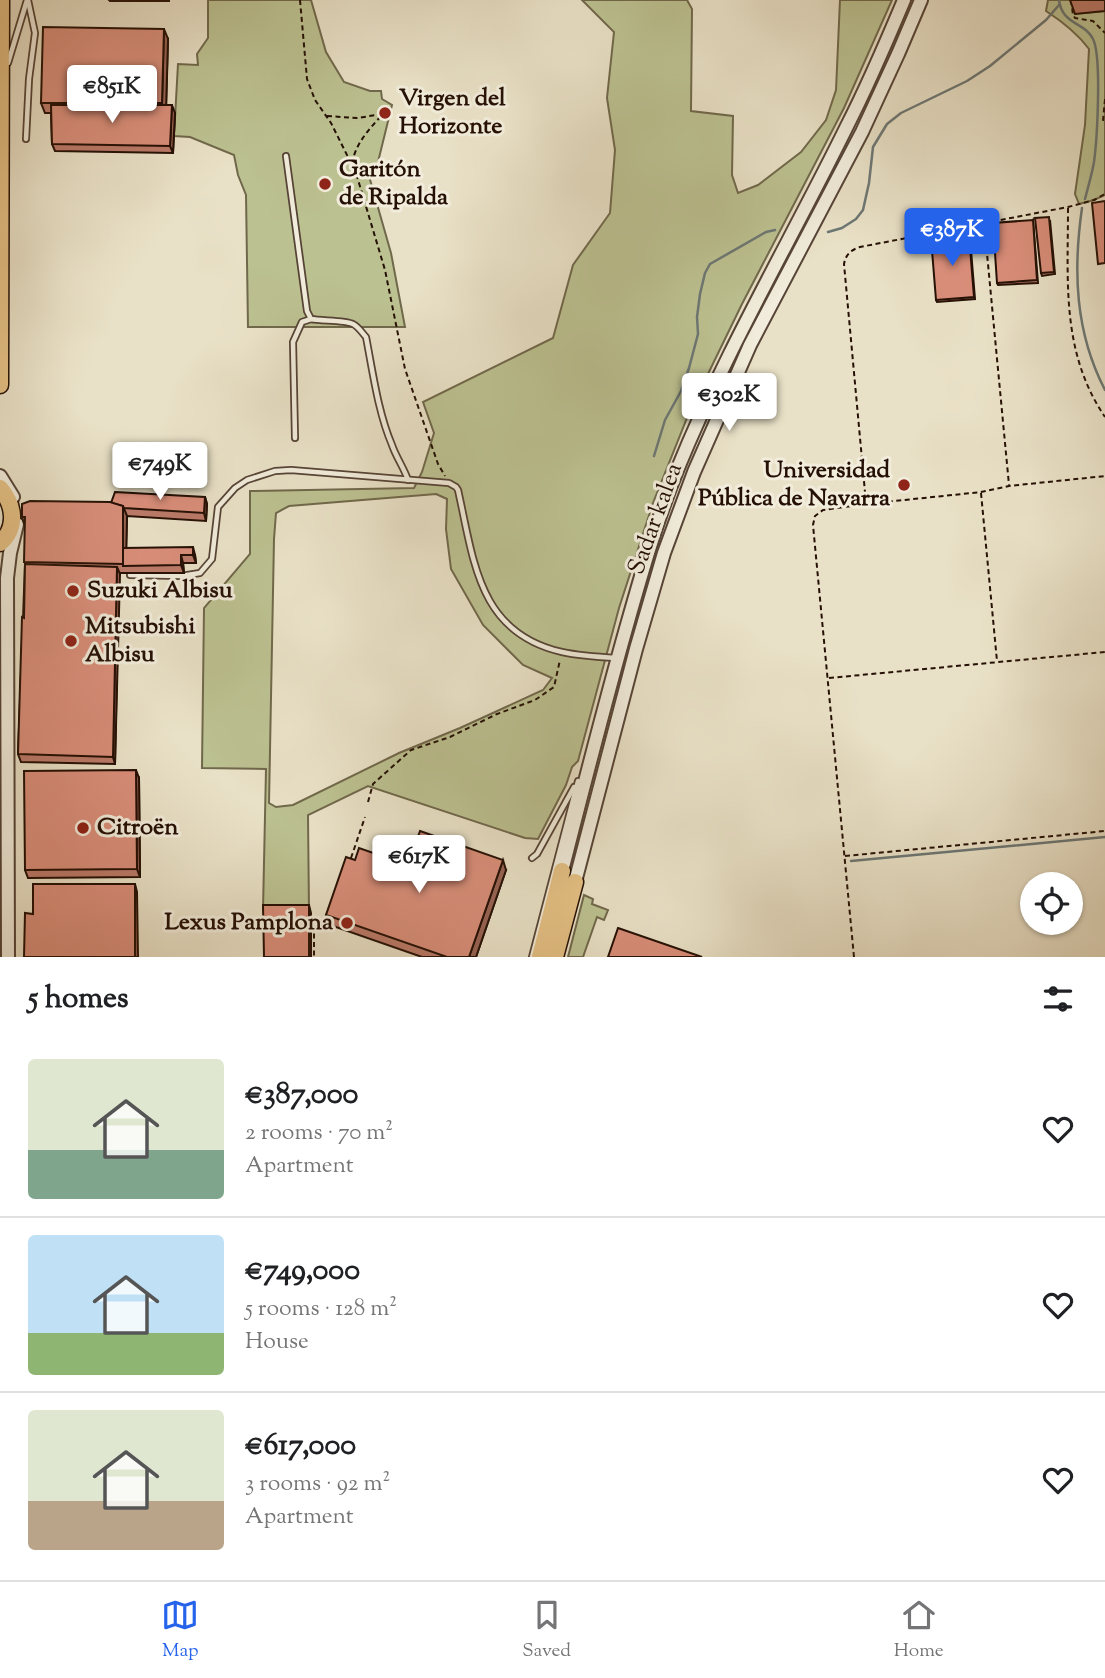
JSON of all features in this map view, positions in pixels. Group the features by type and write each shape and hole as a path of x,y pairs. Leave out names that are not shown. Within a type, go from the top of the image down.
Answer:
{"highway":[{"path":"0,385 1,0"},
{"path":"0,488 12,507 13,518 10,530 0,543"},
{"path":"540,957 562,871"},
{"path":"555,957 575,882"}],"street":[{"name":"Sadar kalea","path":"562,871 617,658 651,542 677,470 734,343 848,125 904,0"},
{"name":"Sadar kalea","path":"575,882 663,553 694,472 751,345 862,132 920,0"},
{"path":"0,477 13,496 19,517 7,578 8,957"}],"lane":[{"path":"1,87 27,0"},
{"path":"26,139 35,33 27,0"},
{"path":"286,156 307,311 311,319"},
{"path":"295,439 293,342 302,322 311,319 351,323 366,337 382,414 392,447 409,481"},
{"path":"130,575 181,576 200,573 212,559 218,507 235,488 262,474 291,470 449,483 458,490 478,576 488,600 498,614 520,635 539,645 561,652 617,658"},
{"path":"532,858 537,855 590,759"},
{"path":"532,957 578,781"}],"path":[{"path":"300,0 307,79 315,100 356,173 384,270 405,369 438,464 449,483"},
{"path":"1071,0 1075,18 1093,21 1105,33"},
{"path":"1105,99 1105,121"},
{"path":"326,116 357,118 383,114 360,141 351,164"},
{"path":"866,504 845,258 860,247 1068,207 1105,194"},
{"path":"1068,207 1070,329 1081,369 1098,407 1105,416"},
{"path":"984,222 1009,486"},
{"path":"854,957 813,525 815,516 823,510 866,504 1105,476"},
{"path":"981,492 997,661"},
{"path":"368,802 373,784 411,750 450,737 496,714 535,700 554,687 561,652"},
{"path":"828,678 1105,652"},
{"path":"348,865 365,817"},
{"path":"844,856 1105,831"},
{"path":"314,925 314,957"}],"green space":[{"path":"208,0 311,0 326,52 344,82 370,91 381,91 382,99 392,105 377,166 369,176 391,253 405,327 248,327 246,195 234,155 190,137 174,136 178,64 198,65 197,54 208,38"},
{"path":"582,0 687,0 692,9 691,111 733,116 732,175 738,193 758,185 801,152 826,120 836,90 840,0 892,0 844,108 742,304 689,413 653,503 619,608 578,761 572,767 566,785 538,839 525,838 368,786 308,815 309,910 263,910 266,769 202,768 204,608 250,554 250,491 414,488 434,433 423,402 553,338 573,265 610,213 615,150 607,98 614,32","holes":["436,494 447,499 446,529 451,569 483,625 523,665 552,678 543,690 399,753 293,805 276,807 269,803 276,513 289,506"]},
{"path":"1048,0 1074,0 1075,14 1105,11 1105,195 1079,204 1075,194 1085,125 1089,49 1069,28 1046,11"},
{"path":"621,664 626,665 549,957 545,957"},
{"path":"584,895 593,899 592,904 608,910 604,920 597,917 583,957 568,957"}],"building":[{"path":"43,27 164,29 162,103 41,103"},
{"path":"51,105 172,105 170,146 52,144"},
{"path":"1105,201 1105,263 1098,264 1092,203"},
{"path":"1049,217 1054,272 1041,273 1035,218"},
{"path":"1033,220 1037,280 997,283 993,223"},
{"path":"969,235 974,297 936,300 931,238"},
{"path":"115,492 205,497 204,513 124,508 111,503"},
{"path":"30,501 110,502 123,506 123,564 24,562 25,517 22,517 22,504"},
{"path":"193,547 193,555 181,555 181,565 123,566 123,548"},
{"path":"25,564 117,567 113,757 18,754"},
{"name":"Citroën","path":"136,770 137,869 25,870 24,771"},
{"path":"420,831 503,860 469,957 447,957 326,915 346,857 355,860 359,848 408,865"},
{"path":"33,884 135,884 135,957 24,957 25,913 33,914"},
{"path":"263,905 309,905 309,957 264,957"},
{"path":"618,928 702,957 608,957"}],"waterway":[{"path":"1059,0 1064,14 1089,33 1096,49 1096,136 1094,162 1085,199"},
{"path":"828,232 842,228 856,219 863,210 873,147 887,124 901,113 967,81 990,66 1046,20 1059,5"},
{"path":"1082,208 1077,278 1079,301 1087,346 1105,390"},
{"path":"654,456 665,420 681,391 689,368 698,334 697,317 705,273 710,264 766,232 775,230"},
{"path":"851,861 1105,837"}],"place":[{"name":"Virgen del Horizonte","path":"385,113"},
{"name":"Garitón de Ripalda","path":"325,184"},
{"name":"Universidad Pública de Navarra","path":"904,485"},
{"name":"Suzuki Albisu","path":"73,591"},
{"name":"Mitsubishi Albisu","path":"71,641"},
{"name":"Citroën","path":"83,828"},
{"name":"Lexus Pamplona","path":"347,923"}]}
